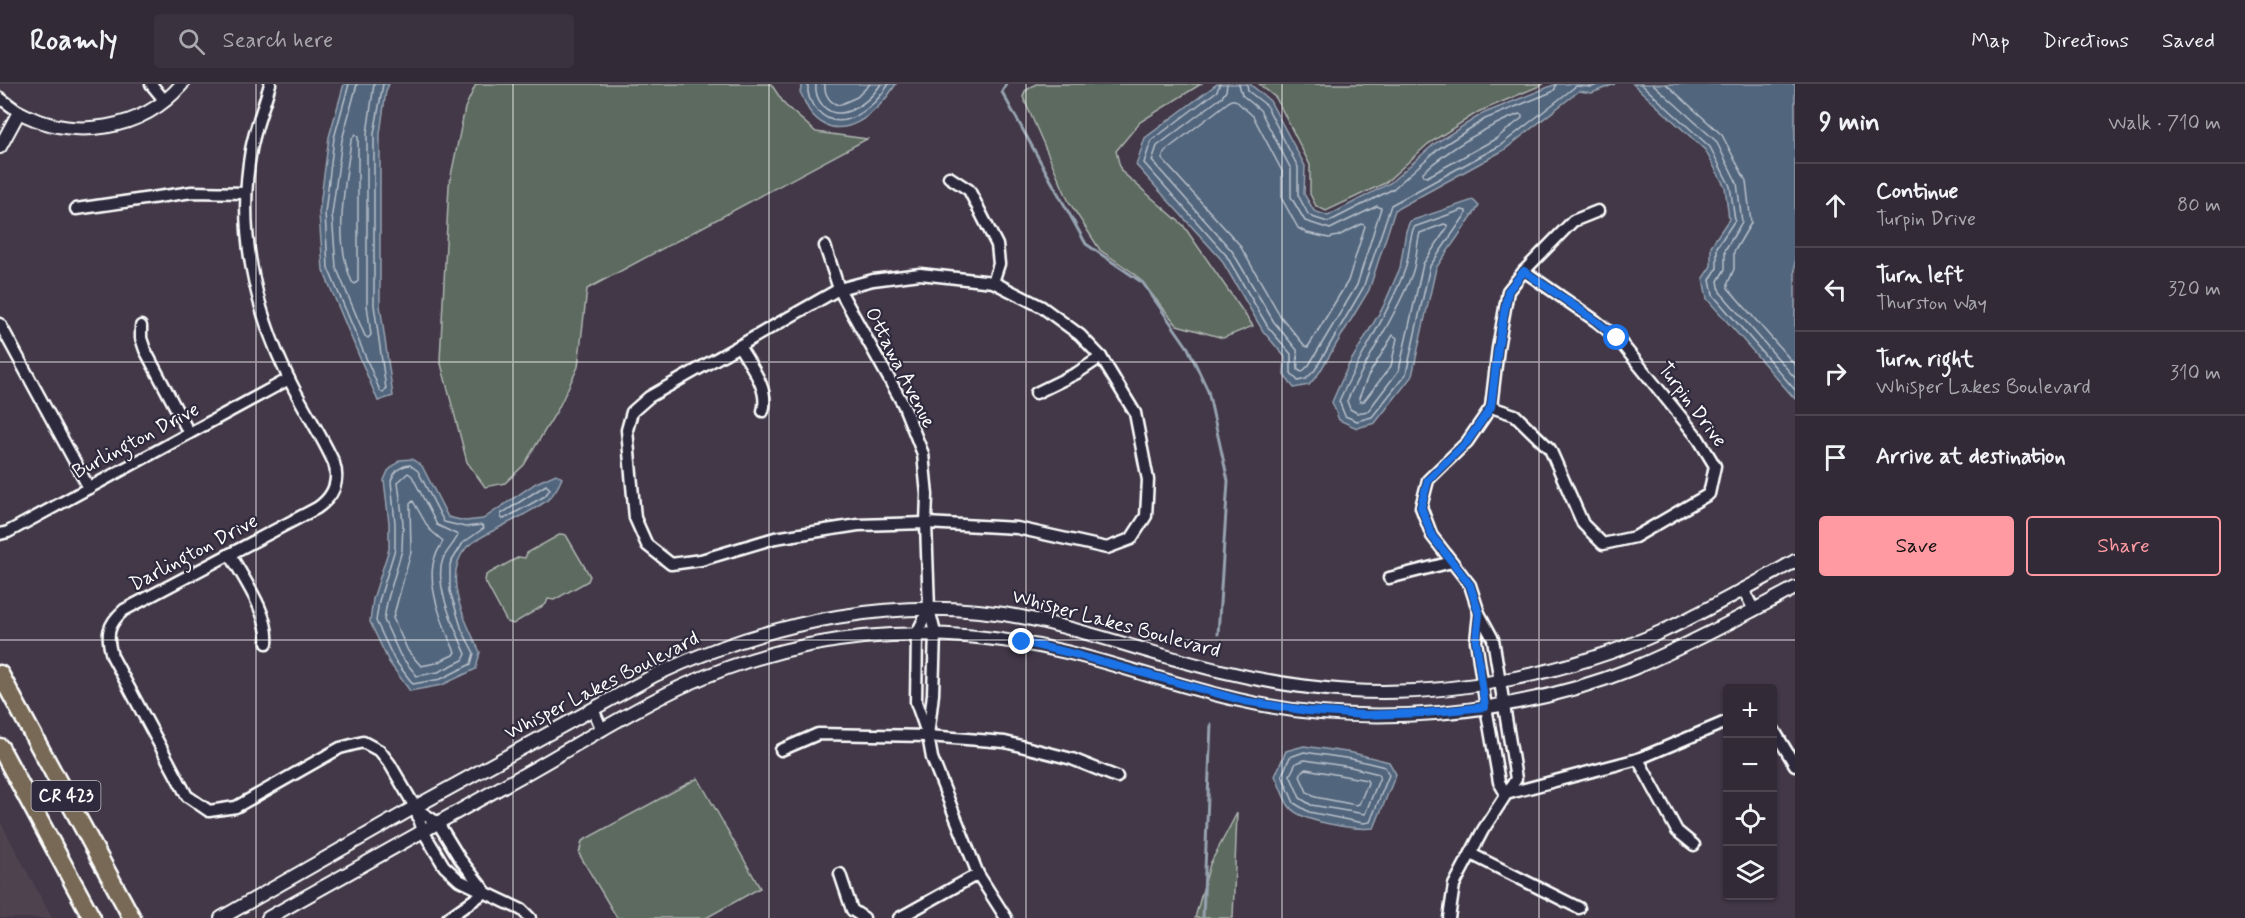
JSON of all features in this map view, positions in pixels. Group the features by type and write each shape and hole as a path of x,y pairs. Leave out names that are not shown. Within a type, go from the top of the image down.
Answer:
{"highway":[{"name":"CR 423","path":"0,674 132,918"},
{"name":"CR 423","path":"0,747 92,918"}],"street":[{"path":"151,84 165,101"},
{"path":"0,98 19,112 37,121 75,129 97,128 129,120 148,112 165,101 182,84"},
{"name":"Darlington Drive","path":"270,84 251,148 246,193 246,227 254,287 270,337 289,380 334,463 337,474 335,486 326,501 317,508 124,610 113,620 107,638 112,656 188,796 208,812 236,807 340,748 363,742 380,750 415,807"},
{"path":"0,147 19,112"},
{"path":"949,177 969,190 997,245 999,264 993,282"},
{"path":"76,209 192,192 246,193"},
{"path":"1449,918 1454,885 1516,779 1493,639 1479,614 1470,585 1432,536 1421,507 1428,480 1467,442 1491,407 1508,291 1524,271 1573,221 1599,212"},
{"name":"Ottawa Avenue","path":"825,246 839,289 903,404 923,454 927,495 929,609 935,633 933,694 928,736"},
{"name":"Turpin Drive","path":"1491,407 1515,415 1550,449 1583,525 1603,544 1635,537 1709,494 1715,466 1704,447 1617,338 1524,271"},
{"path":"920,274 993,282 1042,307 1080,335 1101,357 1135,413 1148,480 1146,516 1131,539 1107,548 1017,528 926,523 858,525 787,536 701,560 671,564 647,545 635,518 627,430 632,412 649,397 839,289 873,280 920,274"},
{"path":"0,324 88,488"},
{"path":"141,326 141,338 145,350 189,433"},
{"path":"739,346 763,389 766,403 763,411"},
{"path":"1036,393 1077,373 1101,357"},
{"name":"Burlington Drive","path":"0,534 289,380"},
{"path":"230,554 264,621 267,643"},
{"name":"Whisper Lakes Boulevard","path":"221,918 415,807 655,675 693,657 734,642 792,626 861,613 929,609 988,612 1088,633 1221,671 1284,683 1350,691 1415,690 1501,680 1576,663 1614,651 1664,631 1795,561"},
{"path":"1389,578 1452,562"},
{"name":"Whisper Lakes Boulevard","path":"268,918 678,688 754,658 828,641 917,633 978,636 1022,642 1070,653 1244,701 1308,711 1364,715 1425,713 1504,704 1574,687 1631,669 1795,588"},
{"path":"1743,589 1754,610"},
{"name":"Ottawa Avenue","path":"929,609 917,633 916,702 928,736 932,758 978,873 1006,918"},
{"path":"1479,614 1476,641 1485,707 1499,782 1506,794"},
{"path":"593,709 602,730"},
{"path":"1506,794 1638,759 1723,723"},
{"path":"781,750 818,734 928,736 1005,742 1072,759 1117,777"},
{"path":"1777,734 1795,765"},
{"path":"1638,759 1677,831 1694,845"},
{"path":"415,807 438,823 460,859 486,892"},
{"path":"415,807 423,831 444,866 459,880 522,910 530,918"},
{"path":"1471,854 1579,908"},
{"path":"898,918 978,873"},
{"path":"840,874 852,910 864,918"},
{"path":"448,918 486,892"}],"shaded area":[{"path":"0,821 52,918 0,918"}],"green space":[{"path":"476,84 771,84 785,105 816,132 867,139 587,289 578,367 558,409 524,465 505,483 485,487 467,462 440,360 449,185 465,108"},
{"path":"1036,84 1201,84 1140,122 1116,151 1121,171 1183,225 1253,326 1223,338 1177,325 1135,274 1100,250 1069,202 1023,97 1025,91"},
{"path":"1259,84 1544,84 1478,112 1428,144 1385,183 1326,211 1316,206 1310,194 1310,165 1276,98"},
{"path":"561,534 566,535 590,576 588,581 554,600 548,599 546,604 513,624 507,622 485,581 486,575 519,557 525,558 527,553"},
{"path":"698,778 760,888 706,918 617,918 579,854 582,841"},
{"path":"1237,813 1233,918 1195,918 1210,864"}],"water":[{"path":"344,84 389,84 380,134 380,305 393,396 378,401 323,270 319,213 329,137"},
{"path":"803,84 896,84 889,95 869,115 846,127 834,127 822,123 809,111 800,92"},
{"path":"1217,84 1250,84 1270,101 1305,166 1304,194 1314,211 1328,216 1390,183 1434,144 1482,114 1556,84 1615,84 1592,93 1579,91 1504,150 1395,210 1369,290 1319,373 1309,385 1294,388 1284,375 1285,357 1263,331 1221,259 1136,165 1145,138"},
{"path":"1633,84 1795,84 1795,399 1707,299 1703,278 1711,266 1711,246 1729,219 1725,187 1705,150"},
{"path":"1473,200 1479,206 1436,268 1412,376 1375,423 1357,428 1339,420 1332,402 1348,366 1383,307 1400,268 1406,231 1410,221"},
{"path":"412,459 422,466 448,517 465,521 483,519 536,483 556,474 562,478 547,501 477,540 466,548 459,560 456,572 458,600 480,652 476,669 442,685 410,691 389,662 370,622 373,599 389,549 389,523 384,480 388,471 400,460"},
{"path":"1304,746 1353,753 1389,762 1396,774 1374,828 1355,828 1316,821 1295,812 1289,806 1275,776 1286,751"}],"waterway":[{"path":"1006,84 1002,92 1086,244 1143,283 1188,348 1208,391 1228,481 1218,634"},
{"path":"1203,918 1211,724"}],"route":[{"path":"1022,642 1244,701 1308,711 1364,715 1425,713 1485,707 1476,641 1479,614 1470,585 1432,536 1421,507 1428,480 1467,442 1491,407 1508,291 1524,271 1617,338"}]}
